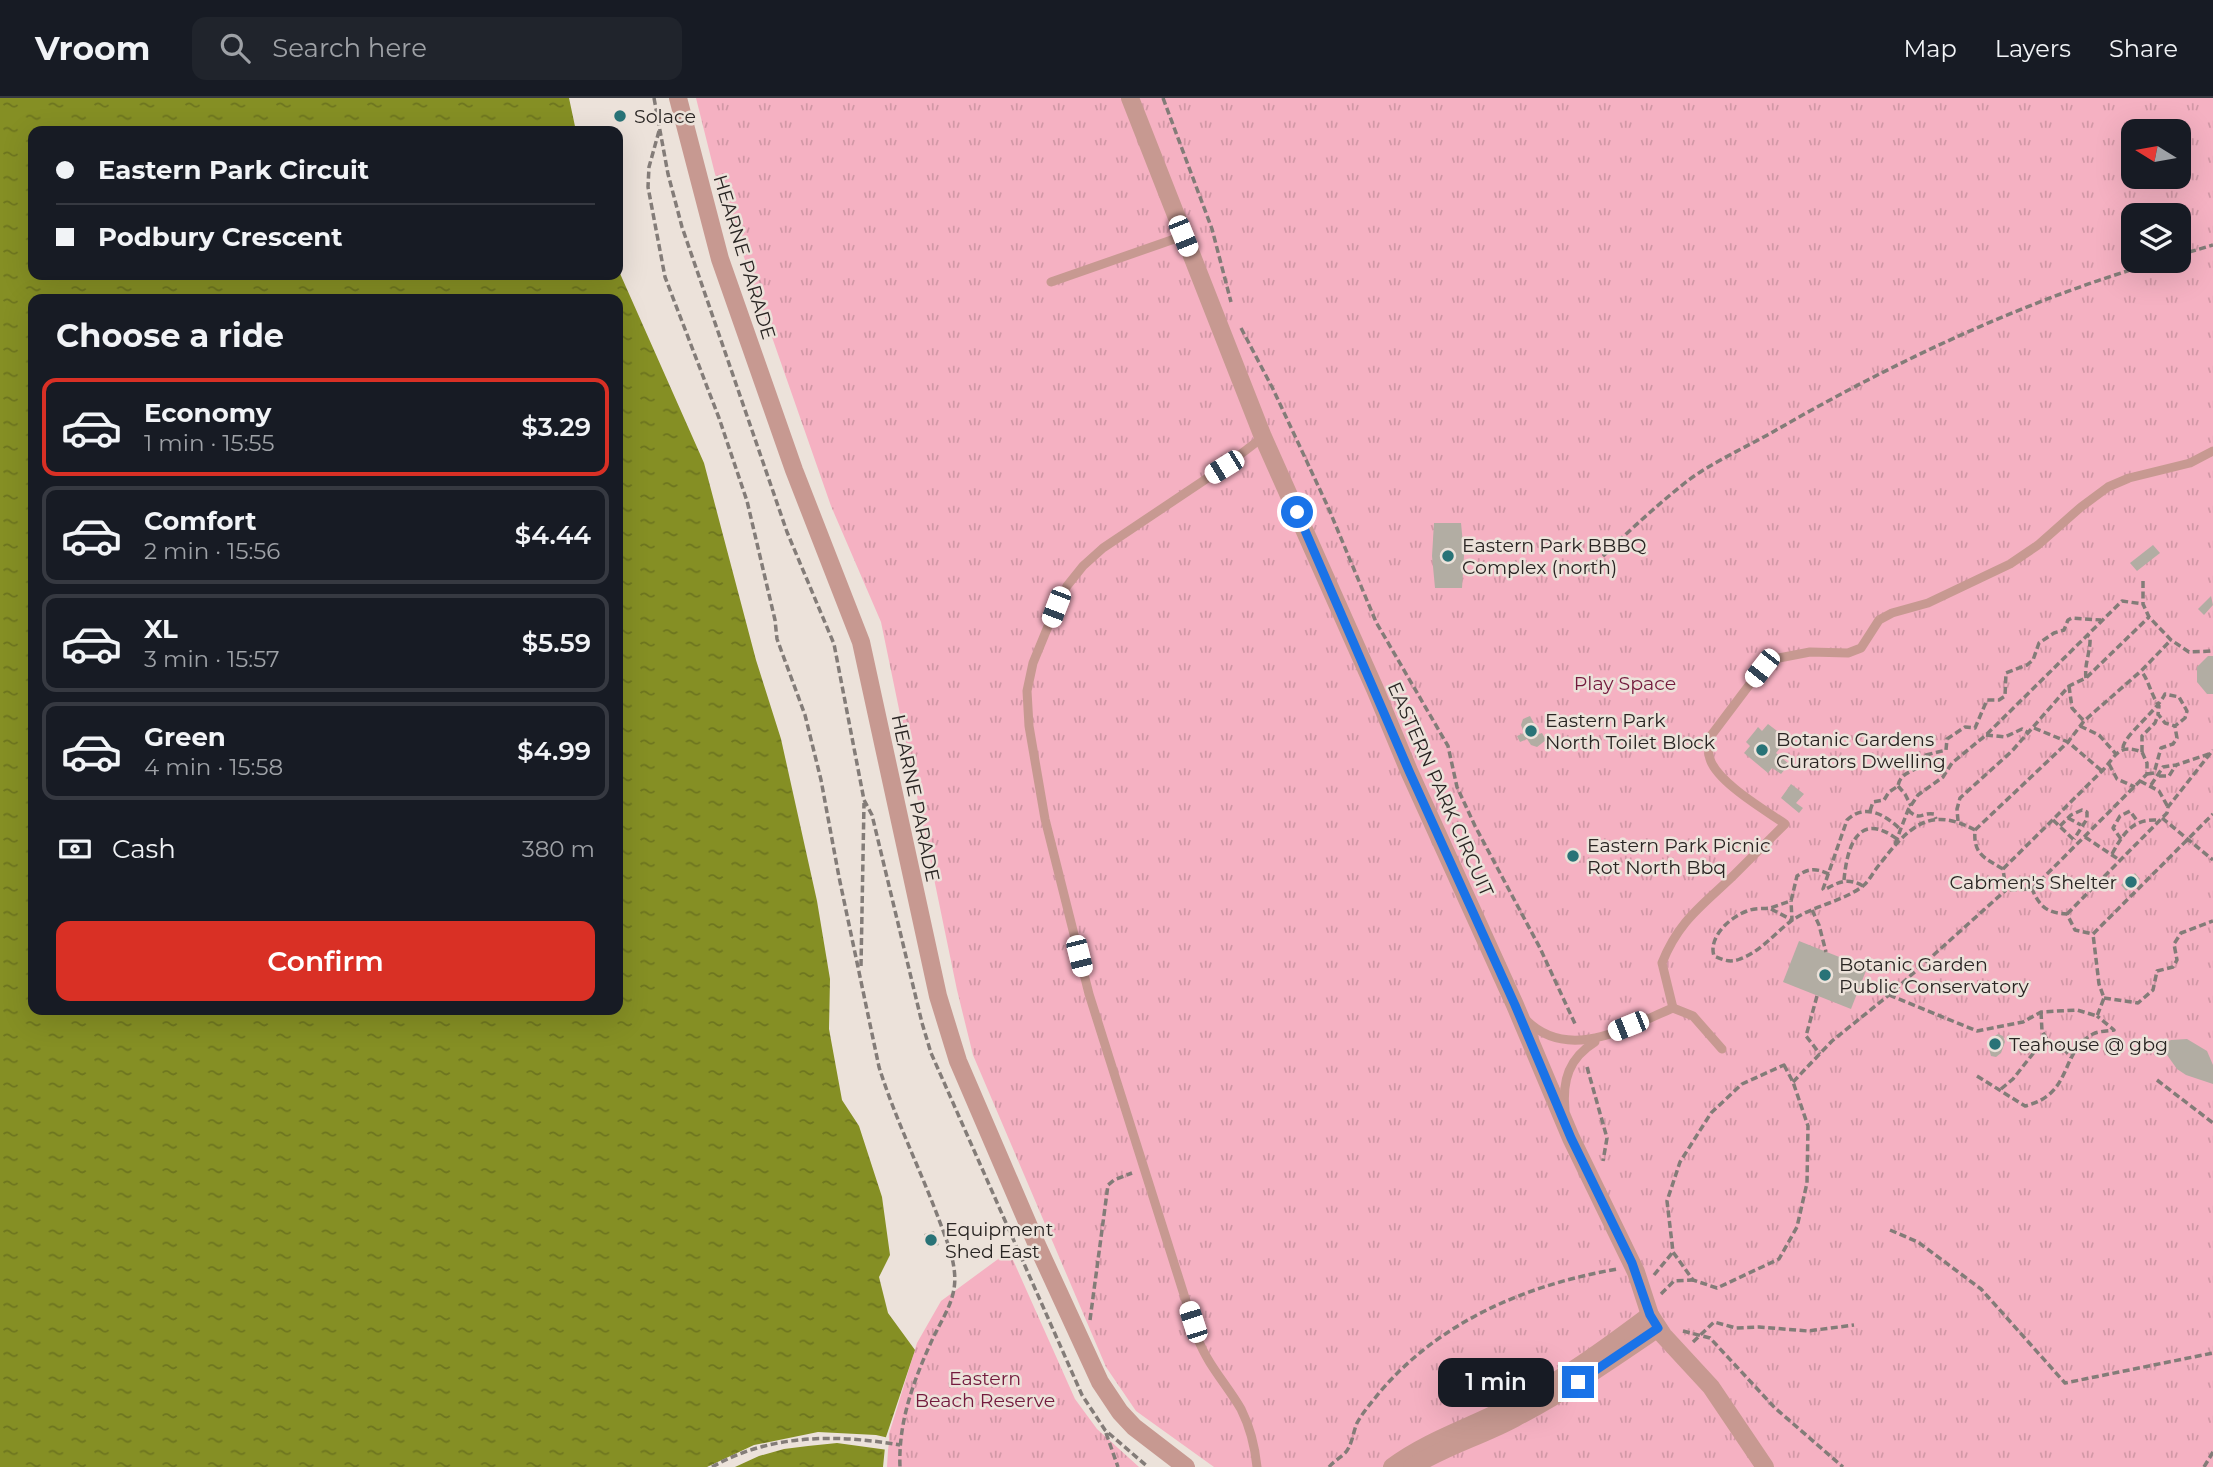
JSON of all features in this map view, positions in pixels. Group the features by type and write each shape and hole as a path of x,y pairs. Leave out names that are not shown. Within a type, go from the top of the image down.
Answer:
{"street":[{"name":"HEARNE PARADE","path":"678,98 720,259 794,470 861,642 945,1025 991,1140 1100,1382 1120,1412 1142,1434 1186,1467"},
{"name":"EASTERN PARK CIRCUIT","path":"1130,98 1263,437 1515,1005 1571,1138 1632,1263 1654,1321 1711,1388 1766,1467"},
{"path":"1392,1467 1431,1442 1544,1388 1654,1321"},
{"path":"1412,1467 1441,1450 1544,1403 1654,1321"}],"lane":[{"path":"1051,282 1183,236"},
{"path":"1257,1467 1244,1415 1202,1349 1089,994 1043,807 1029,726 1027,691 1033,663 1056,607 1067,586 1083,566 1103,548 1224,467 1263,437"},
{"path":"1673,1008 1662,963 1681,927 1698,906 1732,877 1785,824 1721,776 1710,761 1710,737 1762,668 1779,658 1793,654 1847,653 1861,648 1879,620 1892,613 1928,603 2010,564 2038,545 2108,487 2129,478 2190,463 2213,451"},
{"path":"1515,1005 1541,1032 1581,1046"},
{"path":"1571,1138 1564,1107 1565,1078 1581,1046 1673,1008 1693,1016 1722,1049"}],"path":[{"path":"654,98 682,227 787,532 832,635 837,654 864,800 860,971"},
{"path":"1163,98 1212,229 1231,303"},
{"path":"659,129 651,158 648,187 664,277 719,418 747,501 777,639 806,715 879,1067 944,1235 955,1280 952,1298 918,1370 905,1412 900,1467"},
{"path":"2191,251 2213,245"},
{"path":"1588,572 1625,534 1688,481 1821,405 1955,337 2121,272"},
{"path":"1240,328 1273,389 1376,622 1448,746 1457,787 1475,826 1555,976 1581,1046 1606,1135 1604,1166"},
{"path":"2143,581 2143,604 2149,617 2171,640 2189,652 2213,651"},
{"path":"1896,841 1909,808 1918,795 1943,777 1952,763 1986,735 2122,601 2143,604"},
{"path":"1958,821 1960,798 2012,751 2069,686 2087,678 2149,617"},
{"path":"1870,811 1873,802 1884,800 1889,792 1898,786 1899,779 1906,772 1914,772 1924,764 1926,755 1945,750 1947,739 1965,727 1975,728 1987,700 1999,700 2005,696 2006,673 2033,660 2039,643 2064,630 2068,620 2072,618 2101,620"},
{"path":"2087,635 2090,637 2090,647 2085,670 2087,678"},
{"path":"2006,890 2003,869 1981,855 1974,844 1975,830 2171,640"},
{"path":"2141,671 2146,676 2151,694 2159,706 2155,723 2142,736 2147,774"},
{"path":"2069,686 2073,708 2084,722"},
{"path":"2123,748 2123,743 2159,706 2165,694 2179,697 2187,711 2185,718 2175,726"},
{"path":"2158,714 2165,723 2175,726"},
{"path":"2080,726 2099,735 2116,754"},
{"path":"1793,1082 1832,1041 1889,995 2006,890 2032,889 2076,841 2084,837 2147,774 2154,773 2159,750 2173,744 2177,738 2175,726"},
{"path":"2034,728 2068,742 2102,771"},
{"path":"1986,735 2005,737 2022,729 2029,733"},
{"path":"2003,869 2123,748 2142,752"},
{"path":"2151,785 2163,767 2211,752"},
{"path":"2032,889 2039,905 2052,913 2067,914 2167,813 2168,807 2211,752"},
{"path":"2109,764 2117,779 2135,787"},
{"path":"2159,776 2169,776 2176,765"},
{"path":"2140,781 2159,791 2168,807"},
{"path":"1898,786 1905,794 1914,816 1927,813 1934,814 1936,819"},
{"path":"2060,826 2082,810 2087,812 2087,818 2081,825 2076,841"},
{"path":"1863,886 1844,880 1824,891 1823,888 1847,820 1855,813 1870,811 1888,818 1900,829"},
{"path":"2121,839 2113,828 2120,816 2130,811 2138,822"},
{"path":"2093,934 2213,814"},
{"path":"2068,818 2081,825"},
{"path":"1791,901 1748,911 1730,921 1715,938 1712,950 1714,956 1727,961 1739,960 1755,952 1792,920 1863,886 1896,841 1917,824 1936,819 1958,821 1975,830"},
{"path":"2112,854 2121,839 2138,822 2160,819 2213,860"},
{"path":"2053,820 2076,841"},
{"path":"1844,880 1850,844 1859,834 1872,828 1884,830 1896,841"},
{"path":"2084,837 2121,861"},
{"path":"1792,920 1791,901 1797,876 1813,868 1829,874"},
{"path":"1769,908 1792,920"},
{"path":"1812,911 1819,925 1826,952"},
{"path":"2067,914 2075,930 2093,934"},
{"path":"2104,998 2138,1003 2153,990 2157,971 2173,967 2177,960 2174,944 2182,933 2213,921"},
{"path":"2093,934 2099,984 2104,998 2097,1016"},
{"path":"1889,995 1977,1031 2022,1022 2041,1012 2077,1010 2097,1016 2114,1030 2094,1033 2073,1050 2063,1079 2040,1102 2025,1106 1977,1076"},
{"path":"1817,996 1806,1036 1820,1054"},
{"path":"2041,1012 2042,1031 2049,1043"},
{"path":"2001,1089 2013,1079 2039,1046 2049,1043 2060,1045 2072,1057"},
{"path":"1656,1286 1659,1296 1674,1281 1693,1280 1717,1288 1779,1259 1797,1227 1807,1183 1808,1126 1793,1082 1784,1065 1742,1084 1711,1113 1680,1162 1667,1201 1673,1252 1693,1280"},
{"path":"2157,1080 2213,1123"},
{"path":"1076,1332 1090,1324 1108,1185 1143,1168"},
{"path":"1890,1230 1918,1242 1981,1289 2065,1383 2213,1353"},
{"path":"1329,1467 1346,1453 1357,1424 1380,1392 1439,1336 1461,1322 1516,1296 1645,1257 1653,1277 1673,1252"},
{"path":"1682,1357 1699,1334 1714,1322 1736,1328 1753,1326 1808,1331 1854,1325"},
{"path":"1679,1329 1710,1338 1775,1408 1843,1467"},
{"path":"1118,1467 1105,1430 1149,1467"},
{"path":"712,1467 765,1445 804,1439 858,1438 900,1446"},
{"path":"2204,1467 2213,1452"}],"green space":[{"name":"Play Space","path":"696,98 2213,98 2213,1467 1214,1467 1136,1411 1106,1367 973,1055 957,990 881,622 831,506 715,174"},
{"name":"Eastern Beach Reserve","path":"1009,1251 1075,1399 1097,1429 1139,1467 887,1467 889,1434 917,1343 941,1301"}],"water":[{"path":"0,98 569,98 575,126 28,126 28,280 623,280 704,463 756,660 781,739 817,901 830,979 829,1029 842,1100 859,1126 882,1197 890,1255 879,1277 888,1313 915,1350 886,1437 883,1467 0,1467"}],"pier":[{"path":"818,1432 889,1438 888,1450 837,1443 784,1449 735,1467 707,1467 754,1445"}],"building":[{"name":"Eastern Park BBBQ Complex (north)","path":"1434,523 1461,523 1464,555 1462,588 1435,588 1432,556"},
{"path":"2153,545 2160,553 2137,571 2130,563"},
{"path":"2211,596 2213,605 2204,615 2198,609"},
{"path":"2208,656 2213,656 2213,694 2207,694 2197,682 2197,667"},
{"name":"Eastern Park North Toilet Block","path":"1530,716 1536,727 1538,726 1539,734 1542,733 1546,740 1537,747 1531,745 1527,739 1520,742 1517,736 1524,733 1521,725 1523,719"},
{"name":"Botanic Gardens Curators Dwelling","path":"1768,724 1785,737 1776,753 1789,764 1781,774 1772,768 1768,773 1744,753 1750,746 1746,742 1758,727 1762,731"},
{"path":"1791,784 1804,794 1796,803 1803,808 1799,813 1781,798"},
{"name":"Eastern Park Picnic Rot North Bbq","path":"1573,848 1579,850 1579,862 1573,864 1567,862 1565,856 1567,850"},
{"name":"Cabmen's Shelter","path":"2135,873 2140,879 2126,891 2121,885"},
{"name":"Botanic Garden Public Conservatory","path":"1799,941 1867,968 1851,1009 1783,982"},
{"path":"1998,1034 2003,1036 2005,1042 2001,1053 1996,1057 1991,1056 1989,1049 1992,1038"},
{"path":"2187,1039 2207,1051 2213,1065 2213,1084 2177,1069 2160,1045 2171,1040"},
{"name":"Equipment Shed East","path":"934,1231 939,1245 929,1248 924,1234"}],"place":[{"name":"Solace","path":"620,116"},
{"name":"Eastern Park BBBQ Complex (north)","path":"1448,556"},
{"name":"Eastern Park North Toilet Block","path":"1531,731"},
{"name":"Botanic Gardens Curators Dwelling","path":"1762,750"},
{"name":"Eastern Park Picnic Rot North Bbq","path":"1573,856"},
{"name":"Cabmen's Shelter","path":"2131,882"},
{"name":"Botanic Garden Public Conservatory","path":"1825,975"},
{"name":"Teahouse @ gbg","path":"1995,1044"},
{"name":"Equipment Shed East","path":"931,1240"}],"route":[{"path":"1297,512 1571,1138 1632,1263 1650,1315 1658,1328 1578,1382"}]}
